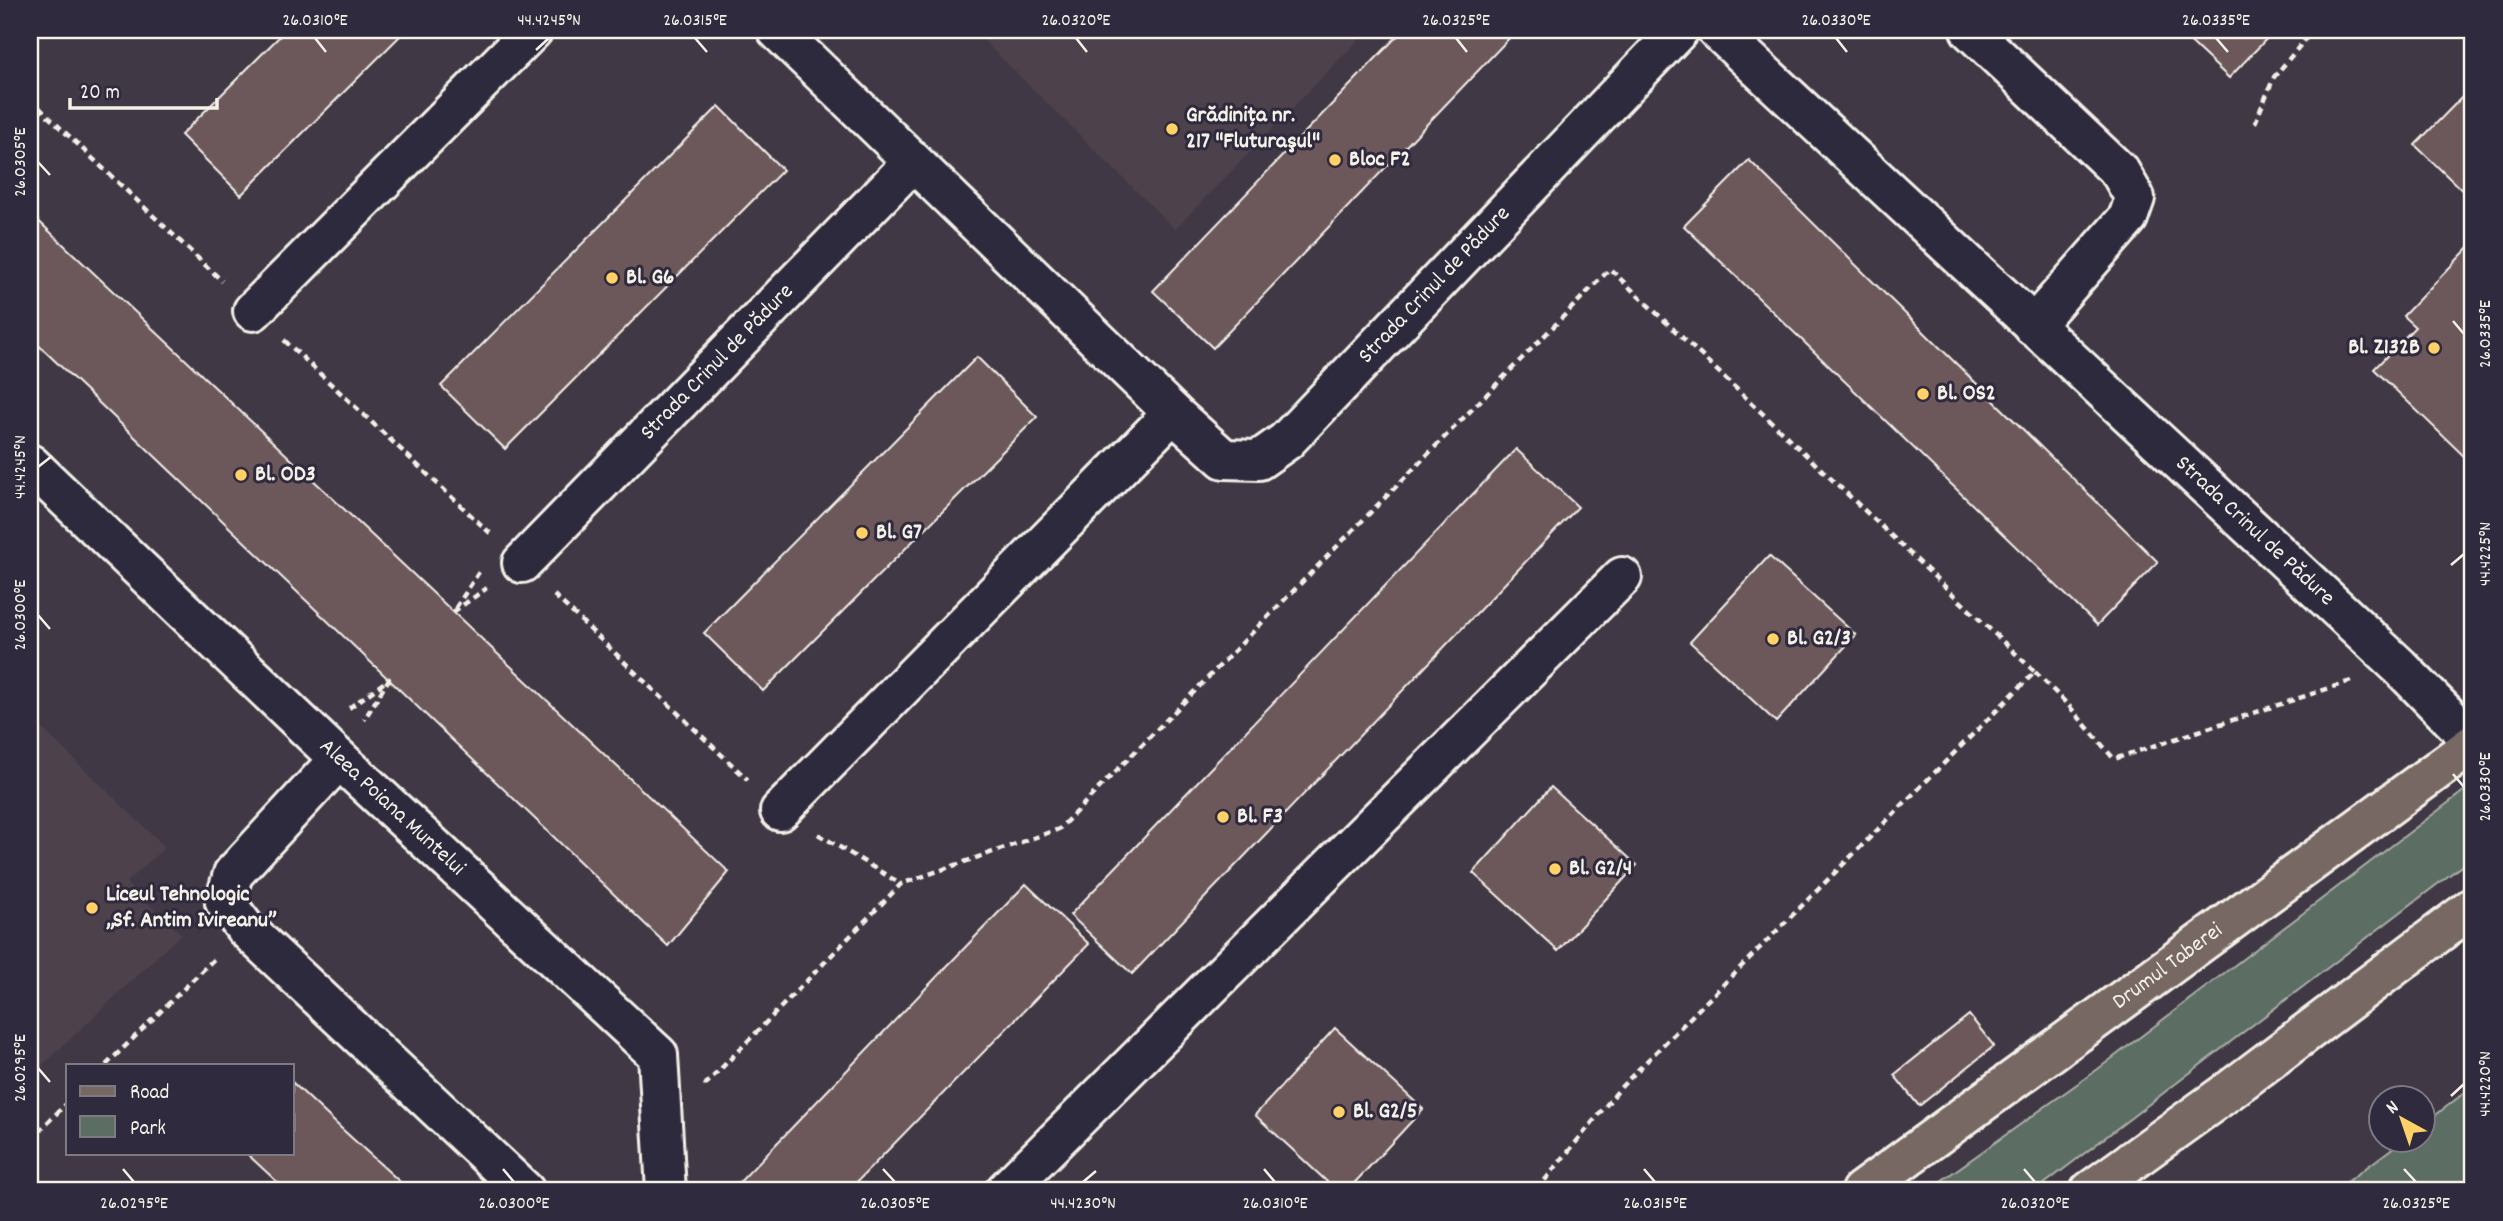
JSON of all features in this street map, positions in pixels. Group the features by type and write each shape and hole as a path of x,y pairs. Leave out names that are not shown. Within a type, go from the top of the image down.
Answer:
{"main road":[{"name":"Drumul Taberei","path":"1861,1191 2473,742"},
{"path":"2090,1191 2230,1090 2473,906"}],"street":[{"path":"253,311 533,30"},
{"name":"Strada Crinul de Pădure","path":"777,30 1173,413 1224,459 1259,460 1286,441 1679,30"},
{"name":"Strada Crinul de Pădure","path":"1717,30 2399,666 2473,742"},
{"path":"1970,30 2120,172 2135,198 2128,218 2033,326"},
{"name":"Strada Crinul de Pădure","path":"522,563 914,162"},
{"path":"780,811 1173,413"},
{"name":"Aleea Poiana Muntelui","path":"30,464 340,759 658,1055 666,1191"},
{"path":"1005,1191 1622,577"},
{"path":"340,759 233,874 225,902 245,928 525,1191"}],"path":[{"path":"2255,123 2274,77 2313,30"},
{"path":"30,99 522,563 780,811 901,884"},
{"path":"2035,672 2070,707 2114,759 2399,666"},
{"path":"107,1064 245,928"},
{"path":"30,1140 66,1104"}],"shaded area":[{"name":"Grădinița nr. 217 \"Fluturaşul\"","path":"973,30 1368,30 1175,229"},
{"name":"Liceul Tehnologic „Sf. Antim Ivireanu”","path":"30,717 165,847 126,883 181,934 30,1077"}],"green space":[{"path":"2473,784 2473,857 2035,1191 1927,1191 2098,1069"},
{"path":"2473,1086 2473,1191 2335,1191 2385,1154 2436,1154 2436,1115"}],"building":[{"path":"286,30 406,30 241,195 181,135"},
{"name":"Bloc F2","path":"1403,30 1517,30 1213,348 1153,291"},
{"path":"2178,30 2275,30 2229,78"},
{"path":"2473,86 2473,201 2415,145"},
{"name":"Bl. G6","path":"719,106 783,170 505,449 441,386"},
{"name":"Bl. OS2","path":"1749,160 2158,562 2097,625 1684,226"},
{"name":"Bl. OD3","path":"30,213 729,872 668,946 30,337"},
{"name":"Bl. Z132B","path":"2473,243 2473,465 2374,369 2415,327 2403,316"},
{"name":"Bl. G7","path":"977,357 1037,417 763,691 704,633"},
{"name":"Bl. F3","path":"1516,449 1578,507 1132,974 1070,915"},
{"name":"Bl. G2/3","path":"1769,556 1856,635 1776,722 1690,642"},
{"name":"Bl. G2/4","path":"1551,787 1637,865 1558,951 1473,873"},
{"path":"1026,884 1089,944 848,1191 731,1191"},
{"path":"1969,1015 1994,1046 1919,1106 1894,1075"},
{"name":"Bl. G2/5","path":"1335,1028 1423,1109 1347,1191 1337,1191 1255,1115"},
{"path":"294,1084 410,1191 287,1191 247,1154 294,1154"}],"place":[{"name":"Grădinița nr. 217 \"Fluturaşul\"","path":"1172,129"},
{"name":"Bloc F2","path":"1335,160"},
{"name":"Bl. G6","path":"612,278"},
{"name":"Bl. Z132B","path":"2434,348"},
{"name":"Bl. OS2","path":"1923,394"},
{"name":"Bl. OD3","path":"241,475"},
{"name":"Bl. G7","path":"862,533"},
{"name":"Bl. G2/3","path":"1773,639"},
{"name":"Bl. F3","path":"1223,817"},
{"name":"Bl. G2/4","path":"1555,869"},
{"name":"Liceul Tehnologic „Sf. Antim Ivireanu”","path":"92,908"},
{"name":"Bl. G2/5","path":"1339,1112"}]}
